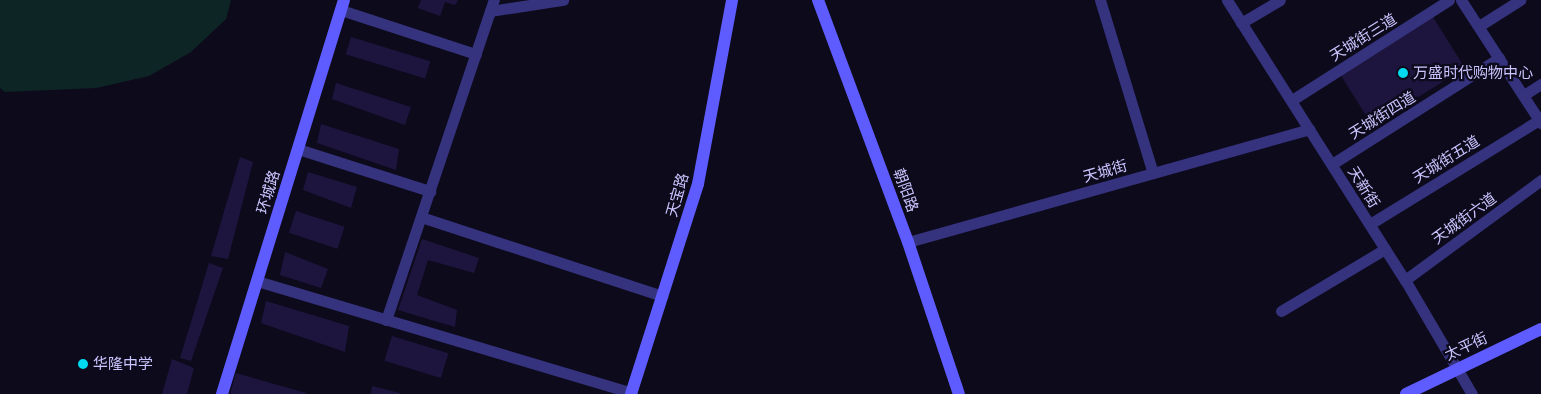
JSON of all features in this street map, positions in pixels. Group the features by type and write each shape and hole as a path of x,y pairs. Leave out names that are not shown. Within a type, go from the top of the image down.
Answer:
{"main road":[{"name":"天宝路","path":"632,393 698,184 732,0"},
{"name":"朝阳路","path":"818,0 908,242 959,394"},
{"name":"环城路","path":"222,394 343,5"},
{"name":"太平街","path":"1406,394 1456,367 1541,329"}],"street":[{"path":"386,320 492,6 563,0"},
{"path":"1100,0 1153,173"},
{"name":"天新街","path":"1227,0 1405,280 1472,394"},
{"path":"1241,23 1280,0"},
{"name":"天城街三道","path":"1292,100 1449,0"},
{"path":"1461,0 1540,121"},
{"path":"1479,26 1520,0"},
{"path":"343,5 476,54"},
{"name":"天城街四道","path":"1332,164 1499,58"},
{"path":"1524,95 1541,84"},
{"name":"天城街五道","path":"1370,224 1540,121"},
{"name":"天城街","path":"908,242 1309,129"},
{"path":"298,149 430,191"},
{"name":"天城街六道","path":"1405,280 1541,180"},
{"path":"421,217 662,296"},
{"path":"1281,311 1385,248"},
{"path":"257,281 632,393"}],"green space":[{"path":"0,0 231,0 226,19 191,52 149,76 96,88 5,92 0,88"}],"building":[{"path":"421,0 458,0 455,5 445,2 440,16 418,8"},
{"name":"万盛时代购物中心","path":"1433,17 1465,68 1372,126 1341,75"},
{"path":"351,37 430,61 425,78 346,54"},
{"path":"336,83 411,107 405,125 332,99"},
{"path":"321,124 399,149 396,170 317,143"},
{"path":"240,157 253,162 228,259 211,256"},
{"path":"308,172 357,187 351,208 303,190"},
{"path":"296,211 345,227 337,249 289,233"},
{"path":"422,239 479,258 474,273 428,260 417,295 457,310 455,327 398,310"},
{"path":"285,252 328,269 321,288 280,275"},
{"path":"209,263 223,268 191,361 180,358"},
{"path":"266,301 349,326 345,352 261,323"},
{"path":"392,336 448,353 441,378 384,361"},
{"path":"172,359 194,368 187,394 162,394"},
{"path":"236,373 306,393 306,394 230,394"},
{"path":"372,386 400,393 400,394 371,394"}],"place":[{"name":"万盛时代购物中心","path":"1403,73"},
{"name":"华隆中学","path":"83,364"}]}
